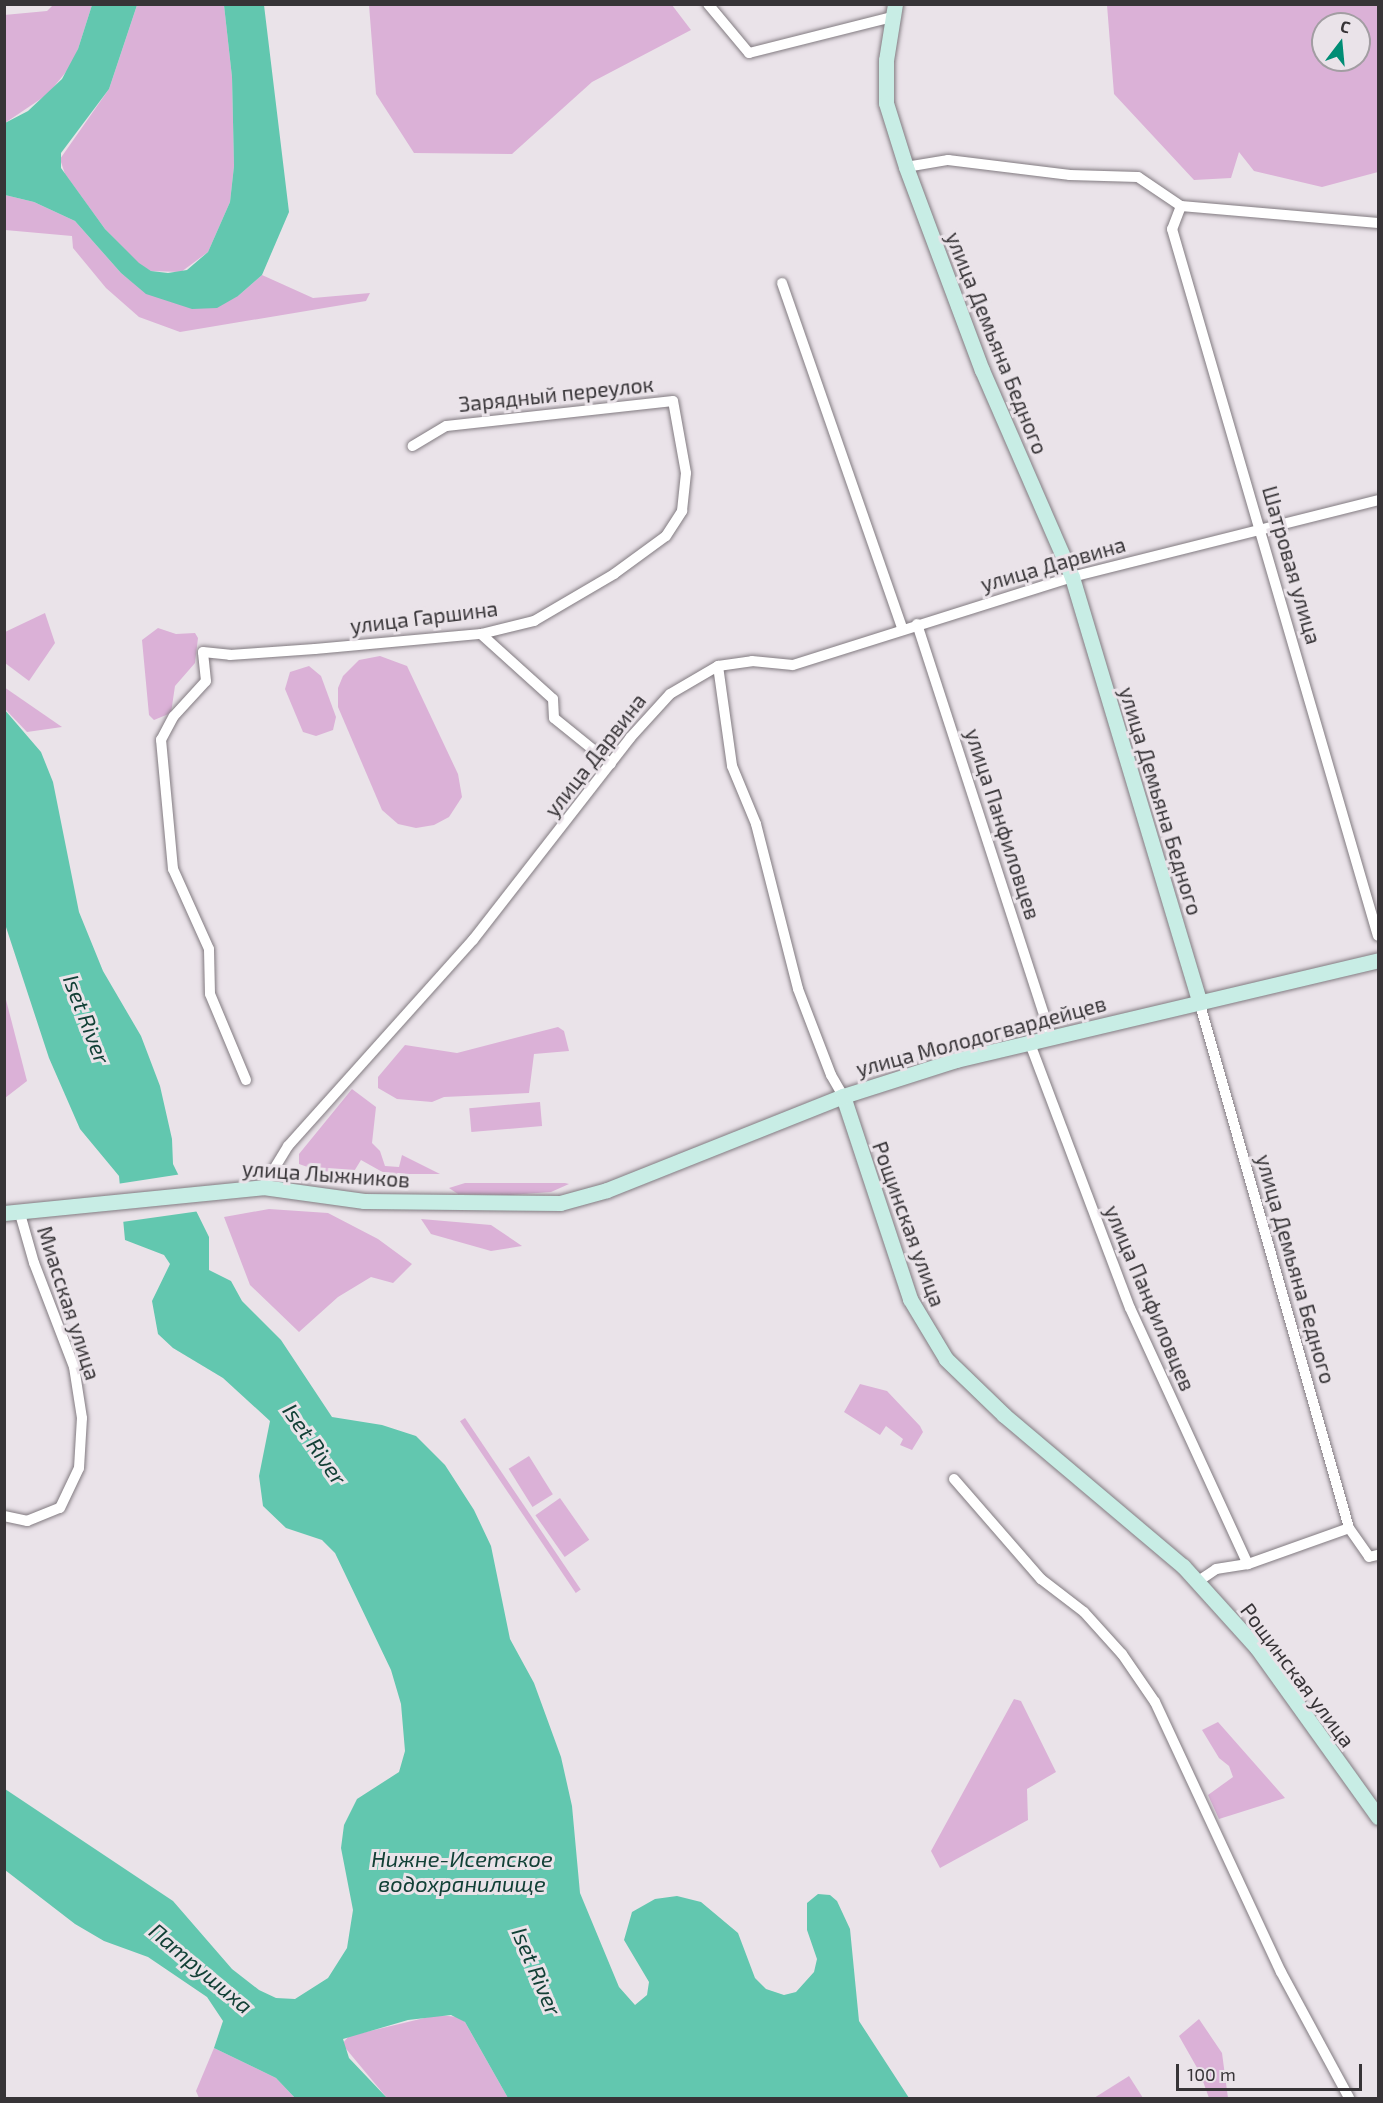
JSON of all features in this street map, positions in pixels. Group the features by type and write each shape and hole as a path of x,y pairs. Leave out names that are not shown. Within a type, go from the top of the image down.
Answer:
{"street":[{"path":"708,4 749,53 893,11"},
{"name":"улица Демьяна Бедного","path":"893,11 886,60 886,103 906,167 982,370 1072,577 1199,1001 1349,1528 1369,1557 1378,1555"},
{"path":"906,167 948,160 1070,175 1138,177 1181,206 1378,223"},
{"name":"Шатровая улица","path":"1181,206 1172,229 1262,528 1378,936"},
{"path":"782,283 902,628"},
{"name":"Зарядный переулок","path":"413,446 446,426 673,401 686,473 682,511"},
{"name":"улица Дарвина","path":"262,1187 288,1146 473,940 611,764 670,694 718,666 752,661 793,665 902,628 1072,577 1378,500"},
{"name":"улица Гаршина","path":"246,1080 210,993 209,949 173,869 161,740 174,716 206,681 204,652 273,652 481,634 534,621 614,574 666,536 682,511"},
{"name":"улица Панфиловцев","path":"917,624 1051,1036"},
{"path":"481,634 553,699 554,718 611,764"},
{"name":"Рощинская улица","path":"718,666 732,766 756,824 798,989 831,1076 843,1096 910,1299 946,1359 986,1400 1197,1582 1257,1648 1378,1817"},
{"name":"улица Молодогвардейцев","path":"607,1190 843,1096 1029,1041 1378,960"},
{"name":"улица Панфиловцев","path":"1029,1041 1130,1308 1248,1564"},
{"name":"улица Лыжников","path":"12,1213 262,1187 364,1201 521,1205 560,1203 607,1190"},
{"name":"Миасская улица","path":"4,1516 27,1521 60,1508 80,1468 82,1418 74,1367 12,1213"},
{"path":"954,1479 1041,1580 1084,1612 1115,1647 1155,1702 1281,1972 1349,2098"},
{"path":"1197,1582 1216,1569 1248,1564 1349,1528"}],"shaded area":[{"path":"53,5 92,5 78,49 70,67 48,94 5,123 4,15 47,11"},
{"path":"137,5 224,5 232,77 234,166 230,202 208,252 181,272 151,271 139,264 105,229 65,174 60,159 109,89"},
{"path":"369,5 672,5 691,30 592,82 512,154 414,153 376,94"},
{"path":"1107,5 1378,5 1378,172 1322,187 1254,171 1239,152 1231,178 1194,180 1114,94"},
{"path":"5,195 34,202 75,221 121,273 146,293 238,296 262,275 313,298 370,293 366,301 180,332 139,317 106,288 73,248 72,236 5,230"},
{"path":"45,613 55,643 29,681 5,663 5,632"},
{"path":"158,628 176,634 195,633 198,638 195,663 175,686 171,713 154,720 149,715 142,640"},
{"path":"380,656 407,666 458,774 462,797 449,817 434,825 416,828 398,824 382,810 338,707 338,688 343,676 359,660"},
{"path":"309,666 321,676 336,717 333,730 316,736 303,732 285,689 290,672"},
{"path":"4,687 62,727 27,732 5,709"},
{"path":"5,996 27,1081 4,1098"},
{"path":"558,1027 564,1031 569,1051 534,1054 529,1093 444,1097 432,1102 397,1099 378,1088 378,1077 405,1045 457,1053"},
{"path":"352,1089 376,1107 372,1143 380,1151 385,1166 399,1167 402,1155 440,1174 386,1174 361,1160 353,1173 319,1171 299,1164 299,1154"},
{"path":"540,1102 542,1126 471,1132 469,1108"},
{"path":"465,1183 569,1184 551,1192 510,1195 458,1194 449,1188"},
{"path":"269,1209 328,1213 378,1239 412,1264 393,1283 371,1277 338,1297 299,1332 250,1285 224,1217"},
{"path":"421,1219 491,1225 522,1246 491,1251 431,1234"},
{"path":"860,1384 887,1391 920,1426 923,1432 912,1450 900,1445 903,1439 886,1426 880,1435 844,1412"},
{"path":"465,1418 581,1590 576,1593 460,1421"},
{"path":"529,1456 553,1494 532,1507 509,1469"},
{"path":"560,1498 589,1540 565,1557 535,1515"},
{"path":"1014,1699 1021,1701 1056,1772 1027,1789 1028,1820 940,1868 931,1851"},
{"path":"1218,1722 1285,1798 1219,1819 1208,1795 1233,1777 1229,1766 1219,1758 1202,1730"},
{"path":"437,2015 459,2017 465,2022 508,2098 387,2098 342,2044 349,2036"},
{"path":"1199,2019 1222,2053 1228,2098 1209,2098 1200,2073 1179,2036"},
{"path":"214,2048 276,2078 295,2098 199,2098 196,2091"},
{"path":"1129,2076 1143,2098 1094,2098"}],"water":[{"path":"92,5 137,5 109,89 61,153 61,168 105,229 139,263 151,271 168,273 187,270 208,252 230,202 234,166 232,77 224,5 264,5 289,212 262,275 238,296 217,308 192,309 146,294 121,273 75,221 34,202 5,195 5,123 28,111 62,79 78,49"},
{"name":"Нижне-Исетское водохранилище","path":"4,709 41,752 53,782 79,912 103,971 141,1036 160,1086 172,1139 173,1164 209,1237 209,1270 231,1281 242,1301 281,1340 332,1417 382,1425 416,1436 445,1465 474,1510 491,1546 510,1639 534,1683 561,1757 572,1806 580,1893 619,1987 635,2005 647,1995 649,1982 624,1940 632,1912 655,1899 677,1896 701,1902 738,1933 755,1978 766,1989 784,1995 796,1992 814,1972 817,1959 807,1930 807,1903 818,1894 830,1895 837,1901 850,1929 859,2021 909,2098 508,2098 465,2022 451,2015 408,2020 343,2039 349,2058 387,2098 295,2098 276,2078 214,2048 223,2021 207,1997 148,1957 104,1941 75,1924 5,1870 5,1789 173,1901 232,1969 259,1990 276,1998 295,1999 328,1978 347,1948 353,1910 341,1848 344,1825 357,1799 399,1772 405,1751 401,1704 391,1670 335,1553 322,1540 286,1528 263,1506 259,1476 270,1421 223,1378 173,1348 158,1334 152,1301 170,1264 164,1255 125,1240 119,1176 80,1129 49,1058 5,924"}],"pier":[{"path":"182,1174 200,1211 122,1222 117,1184"}],"water label":[{"name":"Iset River","path":"87,1019"},
{"name":"Iset River","path":"315,1444"},
{"name":"Патрушиха","path":"201,1968"},
{"name":"Iset River","path":"537,1971"}]}
